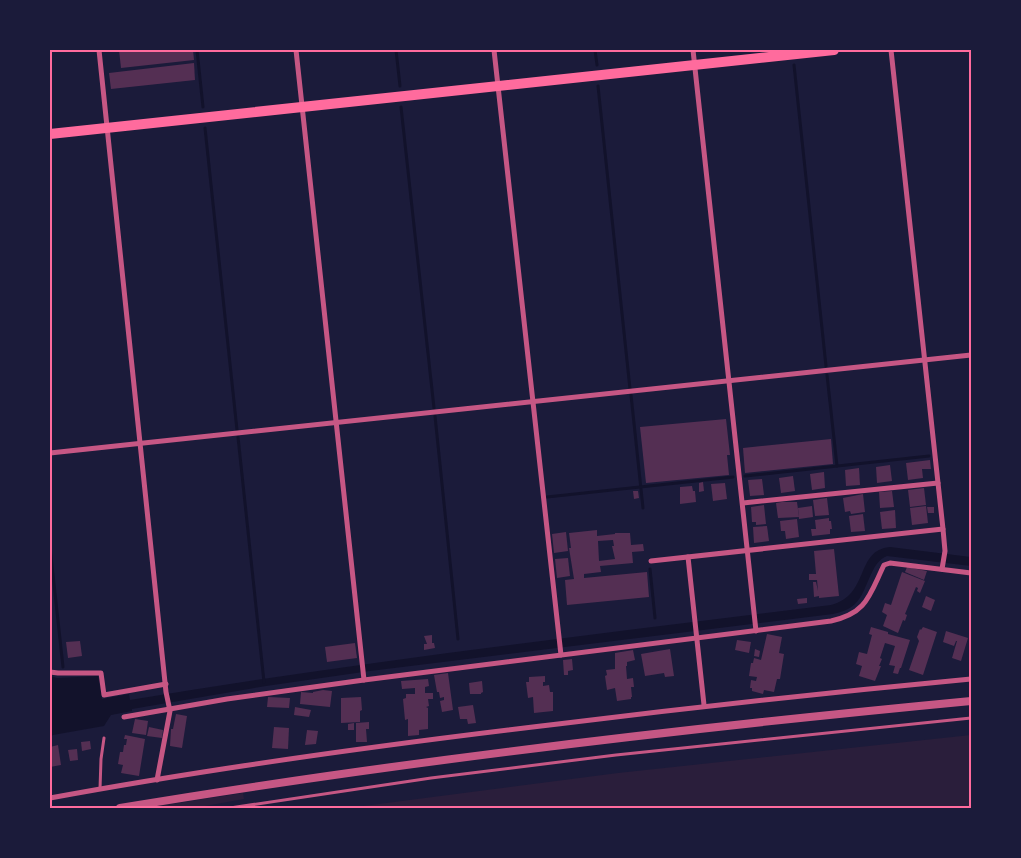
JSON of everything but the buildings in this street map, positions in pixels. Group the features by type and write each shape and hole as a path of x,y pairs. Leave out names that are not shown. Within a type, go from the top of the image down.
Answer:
{"main road":[{"path":"50,134 834,50"}],"street":[{"path":"99,50 169,708 157,780"},
{"path":"296,50 364,679"},
{"path":"494,50 560,653"},
{"path":"693,50 756,629"},
{"path":"891,50 943,529 945,551 942,568"},
{"path":"50,453 971,355"},
{"path":"743,504 938,483"},
{"path":"651,561 943,529"},
{"path":"688,556 704,705"},
{"path":"124,717 169,708 364,679 560,653 831,621 845,618 863,606 884,565 890,562 971,572"},
{"path":"50,672 100,673 104,695 166,684"},
{"path":"50,798 378,746 704,705 971,679"},
{"path":"120,808 338,773 460,757 703,728 971,701"}],"lane":[{"path":"230,808 422,779 606,756 971,718"},
{"path":"100,789 104,738"}],"shaded area":[{"path":"890,547 971,557 971,566 887,556 877,564 855,604 842,612 833,614 370,671 266,686 132,709 132,711 111,715 104,726 50,737 50,676 57,678 98,676 102,699 129,694 130,700 392,660 831,605 843,600 852,592 872,556 879,550"},
{"path":"971,735 971,808 348,808 618,773"},
{"path":"243,793 244,799 194,808 146,808"}],"waterway":[{"path":"197,50 203,107"},
{"path":"396,50 400,86"},
{"path":"595,50 597,65"},
{"path":"794,65 826,366"},
{"path":"598,86 630,389"},
{"path":"401,107 434,408"},
{"path":"205,128 237,430"},
{"path":"827,375 837,466"},
{"path":"631,395 643,508"},
{"path":"435,416 458,639"},
{"path":"238,437 264,682"},
{"path":"745,476 929,456"},
{"path":"547,497 733,477"},
{"path":"50,547 63,667"},
{"path":"650,569 655,618"}]}
